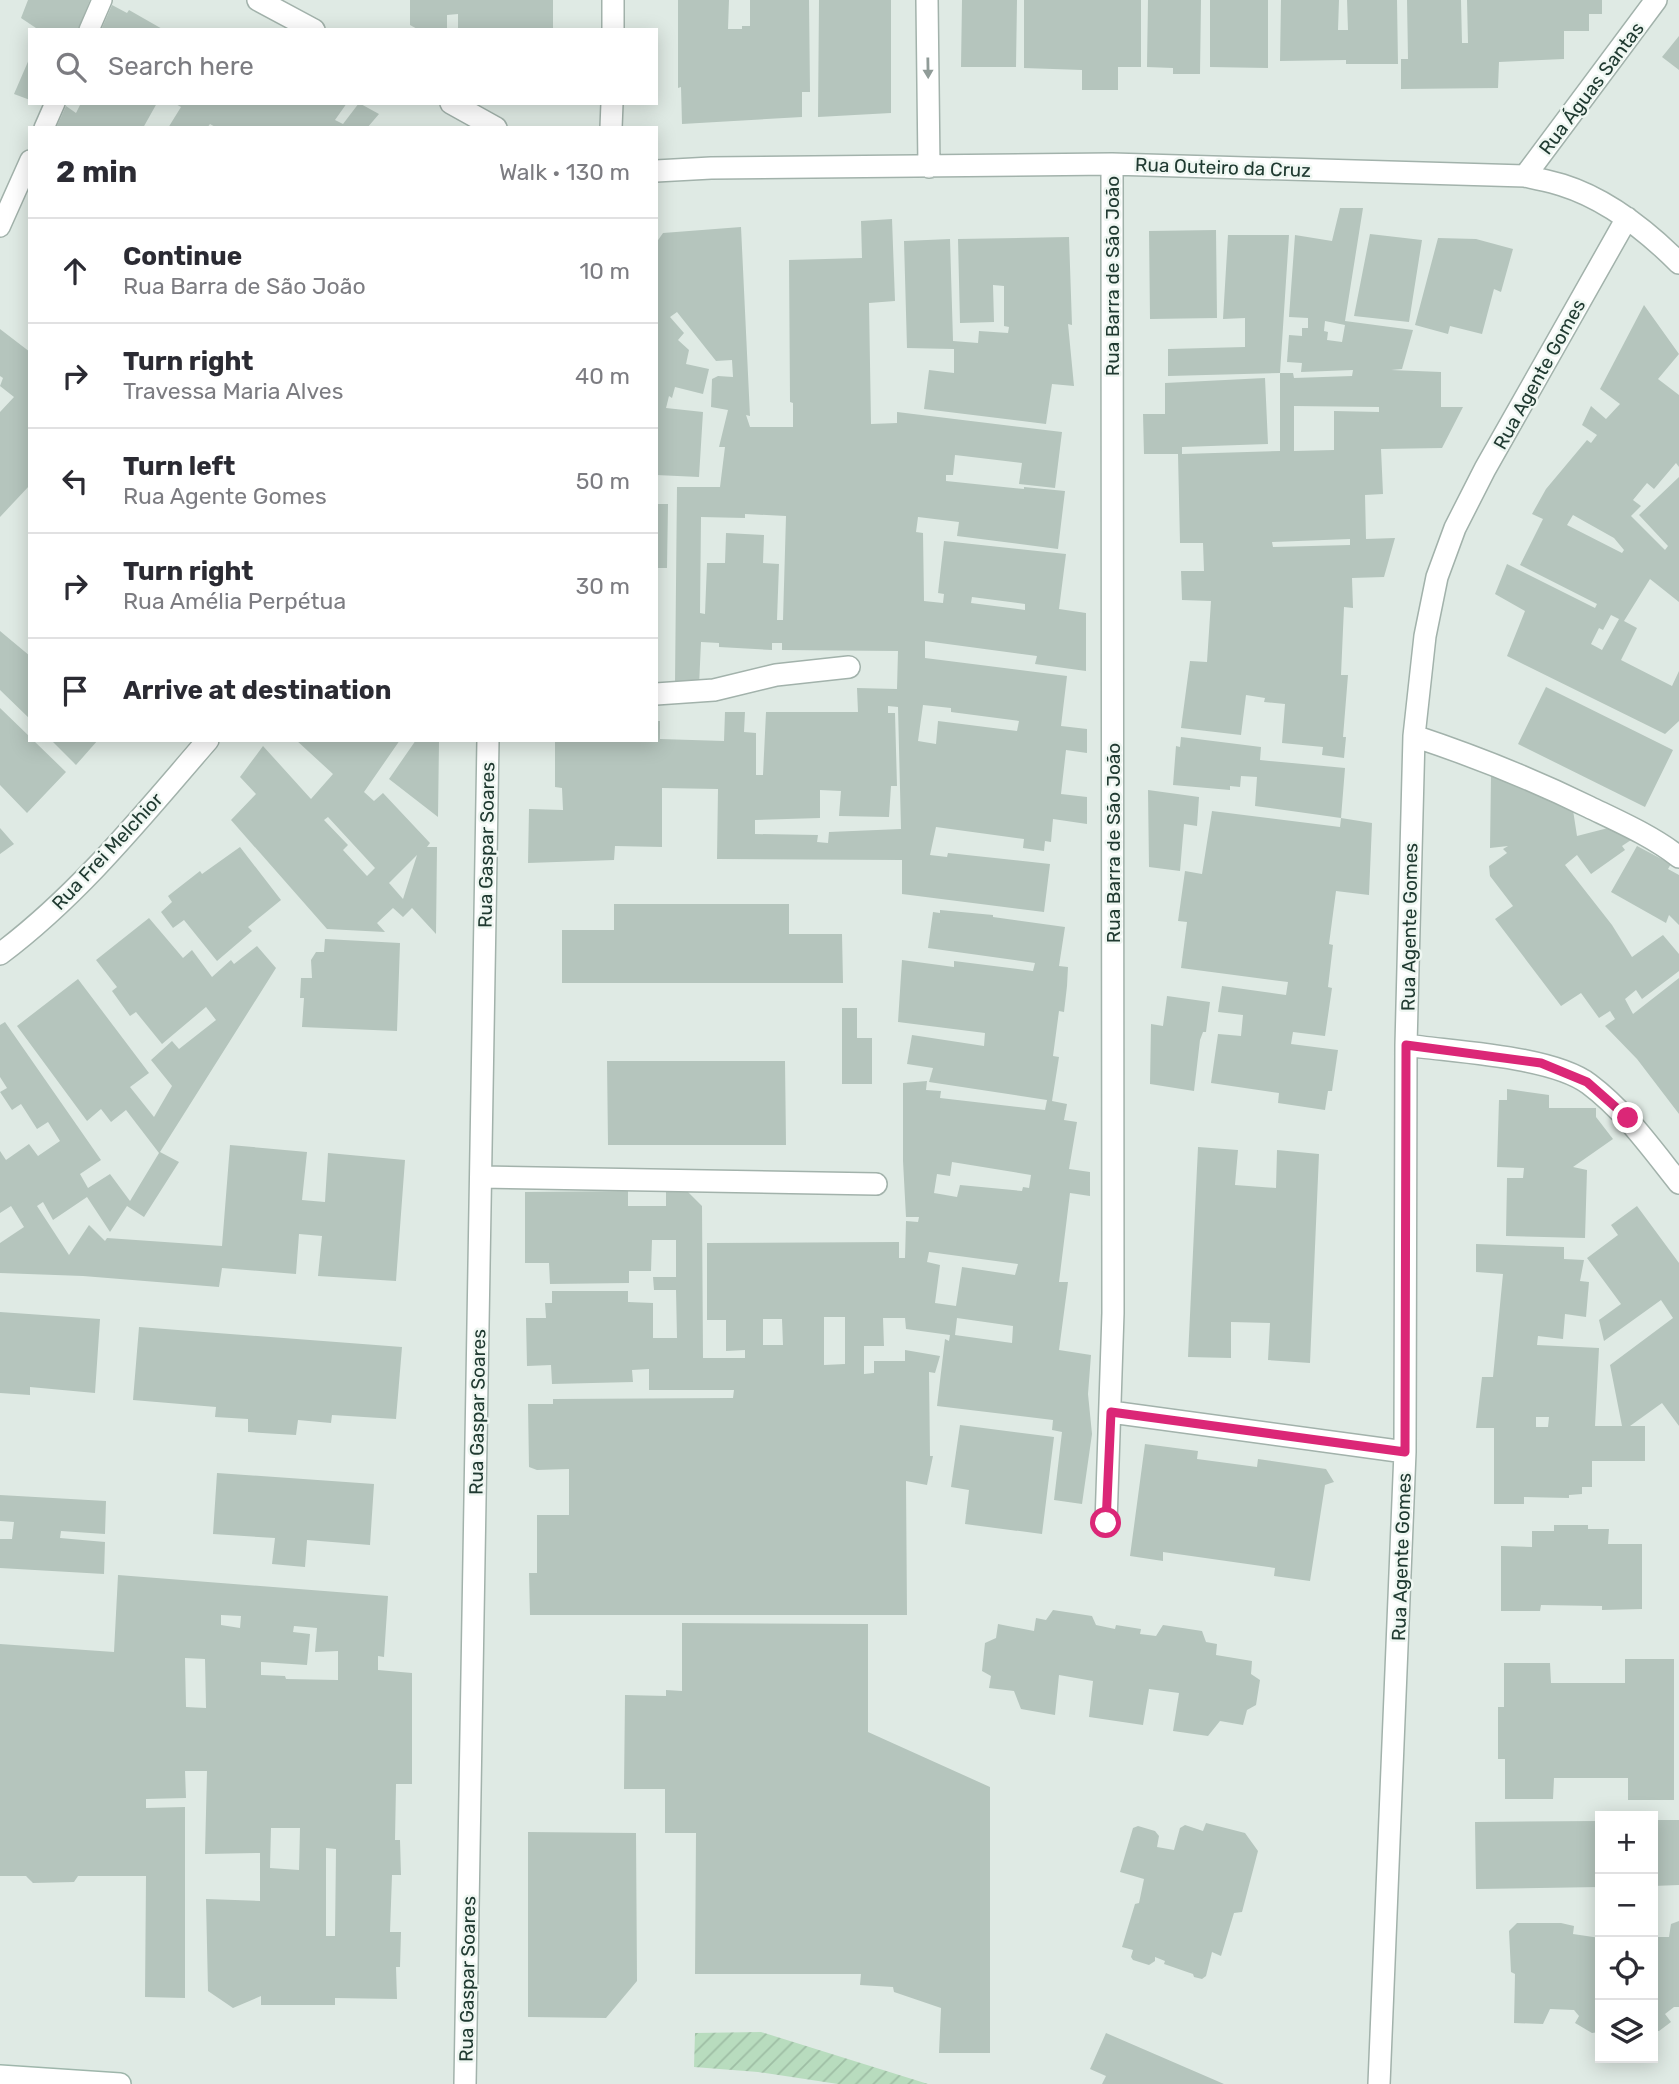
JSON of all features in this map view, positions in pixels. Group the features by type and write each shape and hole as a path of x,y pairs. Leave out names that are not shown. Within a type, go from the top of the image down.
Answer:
{"street":[{"path":"258,0 310,28"},
{"path":"613,0 613,28"},
{"path":"927,0 929,167"},
{"name":"Rua Águas Santas","path":"1525,176 1656,0"},
{"path":"455,105 492,126"},
{"path":"611,126 612,105"},
{"name":"Rua Outeiro da Cruz","path":"658,171 1112,164 1525,176 1563,185 1590,197 1627,218 1676,254"},
{"name":"Rua Barra de São João","path":"1106,1523 1113,1313 1112,164"},
{"name":"Rua Agente Gomes","path":"1379,2084 1405,1452 1406,1045 1414,736 1427,624 1437,577 1455,528 1485,469 1627,218"},
{"path":"658,695 713,690 776,675 849,667"},
{"path":"1414,736 1476,757 1555,790 1635,829 1679,856"},
{"name":"Rua Frei Melchior","path":"0,954 25,935 83,881 206,742"},
{"name":"Rua Gaspar Soares","path":"465,2084 488,742"},
{"path":"1406,1045 1541,1063 1587,1082 1628,1118 1679,1183"},
{"path":"481,1177 876,1184"},
{"path":"1111,1412 1405,1452"},
{"path":"0,2076 119,2084"}],"lane":[{"path":"90,28 102,0"},
{"path":"45,126 54,105"},
{"path":"0,226 28,164"}],"green space":[{"path":"761,2032 928,2084 838,2084 758,2072 694,2067 695,2033"}],"building":[{"path":"28,0 90,0 79,28 36,28 21,18"},
{"path":"410,0 553,0 553,28 458,28 458,14 447,15 447,28 415,28 410,25"},
{"path":"678,0 729,0 728,29 742,29 742,26 750,26 750,0 809,0 810,92 802,92 802,117 682,124 681,87 678,88"},
{"path":"819,0 891,0 891,113 818,117"},
{"path":"962,0 1017,0 1016,67 961,67"},
{"path":"1024,0 1141,0 1141,67 1118,67 1118,90 1082,90 1082,70 1024,68"},
{"path":"1148,0 1201,0 1200,74 1173,74 1173,68 1147,67"},
{"path":"1210,0 1268,0 1268,68 1210,67"},
{"path":"1281,0 1339,0 1338,30 1348,30 1347,0 1397,0 1398,64 1346,64 1346,60 1280,61"},
{"path":"1407,0 1461,0 1462,43 1468,43 1467,0 1602,0 1602,14 1589,14 1589,31 1564,31 1564,59 1499,62 1498,88 1401,89 1401,59 1408,59"},
{"path":"112,5 127,13 129,10 160,28 102,28"},
{"path":"1679,36 1679,70 1662,57"},
{"path":"28,62 28,99 14,94"},
{"path":"80,105 156,105 144,126 57,126 66,106 76,113"},
{"path":"178,105 346,105 335,120 343,124 357,105 379,114 369,126 169,126 181,107"},
{"path":"1340,208 1363,208 1345,321 1413,330 1402,369 1391,370 1441,372 1441,407 1463,407 1442,448 1381,449 1383,494 1365,495 1366,539 1395,538 1384,577 1352,578 1353,608 1344,607 1341,675 1348,675 1344,758 1322,755 1323,747 1282,743 1285,704 1264,702 1265,698 1246,695 1241,735 1181,728 1190,661 1207,662 1211,601 1182,600 1181,571 1204,571 1203,543 1180,543 1178,454 1144,454 1143,414 1165,414 1165,383 1265,378 1268,444 1182,447 1182,454 1280,451 1280,373 1293,373 1294,378 1352,376 1353,370 1301,372 1302,363 1287,362 1289,335 1302,336 1302,328 1308,328 1308,318 1289,317 1295,235 1332,241","holes":["1325,321 1345,325 1342,342 1327,340","1294,406 1379,407 1379,412 1334,411 1334,450 1294,451","1350,539 1350,545 1273,547 1272,542"]},
{"path":"892,219 895,301 869,303 871,424 897,423 897,412 1062,432 1055,488 1019,484 1022,463 955,455 953,475 946,475 946,481 1065,491 1058,549 957,536 959,522 918,517 916,532 923,533 924,601 943,603 944,594 938,593 944,541 1066,554 1059,609 1086,613 1086,671 1035,664 1037,656 925,641 925,658 1067,676 1061,726 1087,729 1087,753 1066,750 1061,794 1087,797 1087,824 1053,819 1051,842 1045,841 1044,851 1023,848 1024,839 936,827 930,855 947,857 948,853 1050,864 1044,912 902,894 902,860 717,859 718,789 662,788 662,847 615,846 614,860 528,863 529,809 563,810 562,788 555,787 555,742 658,742 658,721 660,739 724,741 725,712 745,712 744,732 756,733 756,775 763,775 766,712 858,712 857,688 897,689 898,651 782,650 782,643 772,643 772,650 719,647 719,643 701,642 699,686 675,684 677,487 720,487 725,447 719,447 728,410 711,407 712,379 718,376 733,377 732,360 716,361 677,312 670,317 684,333 678,340 689,350 686,364 709,369 703,394 675,387 666,408 703,412 699,477 658,475 658,240 663,233 741,227 750,416 746,415 750,427 793,427 793,403 790,402 789,260 862,258 861,221","holes":["745,514 786,516 783,620 777,620 779,564 763,563 764,535 726,533 725,563 707,563 705,614 700,613 701,517 745,518","972,597 1025,604 1025,610 971,603","923,705 951,708 951,712 1019,721 1017,731 938,721 936,744 918,741","888,706 898,707 901,829 829,832 828,843 817,842 818,835 755,834 755,820 820,818 820,790 841,791 839,816 889,817 891,786 897,786 895,713 888,713"]},
{"path":"1216,230 1217,318 1150,319 1149,231"},
{"path":"1370,234 1422,240 1409,322 1354,316"},
{"path":"1228,235 1289,235 1280,373 1168,376 1168,349 1245,347 1245,318 1223,319"},
{"path":"1069,237 1072,325 1068,324 1074,386 1052,384 1046,424 924,409 929,370 954,373 954,349 907,348 904,241 950,239 953,341 978,343 979,331 1008,333 1009,327 1004,326 1004,286 993,285 994,322 960,323 958,239"},
{"path":"1438,238 1476,239 1513,249 1501,292 1494,289 1482,334 1450,326 1448,334 1415,325"},
{"path":"1644,305 1679,354 1658,379 1679,395 1679,467 1676,463 1654,489 1647,483 1633,500 1641,506 1631,516 1665,550 1668,546 1639,515 1679,477 1679,602 1650,579 1624,621 1637,628 1621,660 1672,686 1679,671 1679,721 1665,734 1507,656 1525,611 1495,594 1507,564 1595,608 1597,604 1520,565 1543,519 1532,514 1546,489 1587,440 1591,443 1597,435 1582,425 1591,406 1606,419 1620,404 1600,389","holes":["1573,515 1614,538 1624,550 1622,553 1567,525","1611,615 1619,619 1602,650 1591,644 1599,628 1603,630"]},
{"path":"0,329 28,350 28,487 0,517 0,412 14,397 0,386 3,378 0,376"},
{"path":"658,504 668,504 667,568 658,568"},
{"path":"0,631 28,654 28,717 0,690"},
{"path":"1546,687 1673,750 1645,807 1518,744"},
{"path":"0,708 28,735 28,742 35,742 66,772 27,813 0,785"},
{"path":"1181,737 1261,747 1260,760 1345,768 1341,818 1255,806 1257,777 1241,776 1240,787 1230,786 1230,790 1173,785 1176,746 1180,747"},
{"path":"53,742 96,742 76,765"},
{"path":"298,742 399,742 364,792 374,801 383,793 430,843 427,847 437,847 436,934 412,908 403,917 393,908 377,923 385,932 327,929 231,820 256,794 240,777 263,746 311,799 333,774","holes":["328,817 375,868 367,876 343,850 348,845 324,820","417,855 403,899 389,883"]},
{"path":"415,742 439,742 438,817 389,779"},
{"path":"1498,774 1573,810 1577,836 1608,828 1634,838 1622,846 1625,850 1591,874 1577,855 1565,865 1612,925 1632,957 1663,935 1679,954 1679,971 1642,999 1636,990 1625,999 1633,1014 1679,978 1679,1114 1637,1059 1605,1026 1615,1019 1610,1011 1599,1018 1581,993 1561,1006 1495,919 1513,906 1490,876 1489,866 1507,853 1503,849 1508,846 1490,848 1491,776"},
{"path":"1148,790 1199,797 1197,826 1184,824 1180,871 1149,867"},
{"path":"1212,811 1340,827 1341,818 1372,823 1369,895 1336,891 1329,944 1333,945 1328,987 1332,988 1325,1036 1293,1032 1291,1044 1338,1050 1332,1091 1328,1091 1325,1110 1278,1103 1279,1093 1211,1083 1218,1034 1241,1036 1243,1015 1218,1012 1222,986 1286,995 1288,982 1181,968 1187,922 1178,921 1185,871 1202,874"},
{"path":"0,828 14,844 0,854"},
{"path":"1637,846 1671,864 1668,869 1679,875 1679,925 1669,915 1666,923 1611,892"},
{"path":"240,847 281,900 248,927 252,931 217,961 184,920 173,928 161,912 172,902 168,896 200,871 202,874"},
{"path":"614,904 789,904 789,934 842,934 843,983 562,983 562,930 614,930"},
{"path":"940,910 993,915 1065,927 1059,966 1068,967 1067,986 1064,1012 1059,1011 1053,1056 1059,1057 1052,1101 1067,1104 1064,1120 1077,1122 1069,1169 1090,1172 1090,1196 1070,1193 1059,1282 1068,1282 1059,1350 1091,1355 1088,1394 1092,1434 1082,1504 1054,1500 1062,1432 1052,1430 1053,1420 937,1406 945,1339 949,1341 950,1335 906,1329 905,1318 883,1318 884,1346 864,1346 864,1374 874,1373 874,1361 905,1361 905,1350 940,1356 935,1373 929,1372 930,1456 933,1456 927,1485 906,1481 907,1615 530,1615 529,1573 537,1573 537,1515 569,1515 569,1469 537,1470 529,1467 528,1404 553,1404 553,1399 733,1398 734,1390 649,1390 649,1369 632,1370 633,1382 552,1384 551,1365 527,1366 526,1318 546,1318 545,1303 552,1303 552,1291 628,1291 628,1302 653,1303 653,1338 677,1338 676,1290 654,1290 653,1277 676,1277 676,1240 652,1240 651,1271 629,1271 629,1283 550,1284 549,1263 525,1263 525,1192 628,1191 628,1206 666,1206 666,1192 688,1192 702,1206 703,1358 745,1358 745,1350 726,1351 726,1320 707,1320 707,1243 899,1242 899,1258 905,1258 906,1221 918,1222 919,1217 906,1217 903,1083 927,1081 926,1090 941,1091 940,1098 1045,1110 1047,1100 929,1082 933,1068 907,1064 912,1035 984,1046 985,1033 898,1022 902,960 954,967 954,961 1033,971 1035,963 928,948 933,912 940,913","holes":["952,1162 1031,1175 1029,1188 1023,1187 1022,1191 960,1185 957,1197 934,1193 937,1174 950,1176","929,1252 1018,1264 1015,1275 962,1267 956,1306 935,1303 940,1265 927,1262","824,1317 845,1317 845,1364 824,1365","957,1318 1013,1326 1012,1343 955,1335","763,1319 782,1319 783,1345 763,1345"]},
{"path":"149,918 183,958 192,950 212,977 231,960 234,964 257,946 276,968 160,1152 179,1162 144,1217 127,1206 110,1232 87,1197 53,1220 43,1202 37,1206 69,1255 89,1225 105,1241 107,1238 222,1246 230,1145 307,1152 302,1200 325,1202 328,1153 405,1160 396,1281 318,1276 322,1236 299,1234 296,1274 222,1268 219,1287 83,1276 0,1273 0,1243 24,1227 11,1206 0,1213 0,1151 6,1160 29,1144 38,1156 60,1141 48,1122 37,1129 21,1104 12,1110 0,1092 7,1088 0,1077 0,1025 5,1022 101,1160 80,1174 88,1188 110,1174 130,1201 159,1153 126,1110 111,1122 101,1109 87,1121 17,1026 78,979 149,1073 130,1087 154,1117 172,1086 151,1060 172,1041 179,1049 216,1020 206,1007 162,1044 136,1012 130,1016 112,991 117,987 96,960"},
{"path":"325,939 400,943 397,1031 302,1027 304,998 300,998 301,978 312,978 311,960 316,952 324,952"},
{"path":"1167,996 1210,1002 1206,1032 1203,1032 1200,1040 1194,1091 1150,1084 1151,1024 1163,1026"},
{"path":"842,1008 857,1008 857,1038 872,1038 872,1084 842,1084"},
{"path":"607,1061 785,1061 786,1145 608,1145"},
{"path":"1507,1089 1549,1095 1549,1108 1596,1108 1596,1117 1613,1139 1573,1167 1587,1170 1585,1238 1506,1236 1507,1178 1523,1178 1524,1168 1497,1167 1499,1100 1507,1100"},
{"path":"1198,1147 1238,1150 1235,1185 1276,1188 1277,1150 1319,1154 1310,1363 1268,1360 1270,1323 1231,1322 1231,1358 1188,1357"},
{"path":"1637,1206 1679,1263 1679,1426 1662,1403 1630,1426 1645,1426 1645,1461 1592,1461 1592,1487 1582,1487 1582,1494 1569,1495 1569,1498 1524,1497 1524,1504 1494,1504 1494,1428 1476,1428 1482,1377 1493,1377 1503,1274 1476,1272 1476,1244 1564,1247 1564,1259 1584,1260 1580,1281 1589,1282 1586,1317 1565,1314 1563,1339 1538,1336 1537,1345 1599,1348 1595,1426 1622,1426 1610,1365 1673,1318 1661,1300 1604,1341 1599,1320 1621,1304 1587,1258 1618,1235 1611,1225","holes":["1536,1417 1549,1417 1548,1427 1536,1427"]},
{"path":"0,1312 100,1319 95,1393 30,1387 30,1395 0,1393"},
{"path":"139,1327 402,1347 396,1419 332,1415 331,1423 298,1420 296,1435 248,1432 248,1419 215,1417 216,1407 133,1400"},
{"path":"960,1425 1054,1437 1042,1534 965,1524 969,1490 951,1487"},
{"path":"1145,1444 1198,1451 1197,1459 1257,1467 1258,1459 1326,1469 1334,1482 1325,1485 1310,1581 1274,1576 1275,1568 1163,1552 1163,1561 1130,1556"},
{"path":"217,1473 374,1484 370,1545 307,1540 305,1567 272,1564 275,1538 213,1534"},
{"path":"0,1495 106,1501 105,1534 61,1531 60,1538 105,1542 104,1574 0,1568 0,1539 12,1539 14,1522 0,1521"},
{"path":"1554,1525 1588,1525 1588,1529 1609,1529 1608,1544 1642,1544 1642,1609 1602,1610 1602,1606 1541,1605 1540,1611 1501,1611 1501,1546 1532,1547 1532,1531 1554,1531"},
{"path":"118,1575 388,1596 384,1657 378,1656 378,1670 412,1673 412,1784 396,1784 395,1840 400,1840 401,1875 392,1875 390,1932 401,1932 400,1967 396,1967 397,1999 335,1998 335,2005 261,2005 261,1996 233,2008 208,1991 206,1899 260,1901 260,1853 205,1854 207,1771 185,1771 186,1798 146,1799 146,1808 185,1807 185,1998 145,1997 146,1876 78,1876 74,1882 33,1883 26,1876 0,1876 0,1644 114,1652","holes":["221,1615 241,1616 240,1628 221,1625","294,1626 317,1628 315,1652 338,1651 338,1680 286,1679 285,1676 261,1675 261,1662 307,1665 310,1634 293,1632","185,1658 205,1659 206,1708 186,1707","271,1828 300,1828 299,1870 270,1868","326,1848 336,1849 335,1936 326,1936"]},
{"path":"1053,1610 1092,1616 1096,1625 1115,1629 1116,1625 1141,1629 1140,1634 1156,1636 1163,1625 1202,1631 1206,1642 1217,1644 1216,1655 1252,1661 1251,1674 1260,1680 1256,1705 1247,1710 1243,1725 1220,1721 1208,1736 1173,1731 1179,1693 1149,1689 1143,1725 1089,1717 1093,1681 1059,1675 1055,1715 1021,1709 1014,1691 989,1688 991,1676 982,1671 985,1643 996,1638 998,1624 1034,1631 1036,1618 1046,1620"},
{"path":"682,1623 868,1624 868,1732 990,1787 990,2053 939,2053 941,2008 894,1992 893,1987 860,1985 861,1974 695,1974 696,1833 665,1833 665,1789 624,1789 625,1695 666,1696 666,1690 682,1691"},
{"path":"1625,1659 1674,1659 1674,1800 1628,1800 1628,1778 1554,1778 1553,1799 1505,1799 1505,1759 1498,1759 1498,1707 1504,1707 1504,1663 1550,1663 1551,1683 1625,1683"},
{"path":"1658,1820 1679,1820 1679,1885 1658,1886"},
{"path":"1595,1821 1595,1887 1476,1889 1475,1822"},
{"path":"1206,1823 1245,1833 1258,1851 1242,1912 1234,1913 1221,1956 1212,1952 1206,1976 1202,1979 1164,1964 1165,1961 1155,1957 1155,1961 1149,1965 1133,1960 1133,1950 1122,1947 1135,1904 1139,1903 1144,1879 1120,1872 1133,1828 1138,1826 1155,1831 1159,1836 1157,1847 1174,1850 1180,1828 1185,1825 1203,1831"},
{"path":"528,1832 636,1833 637,1981 606,2018 528,2017"},
{"path":"1679,1921 1679,2007 1674,2007 1665,2014 1671,2022 1658,2031 1658,1937 1669,1937 1671,1924"},
{"path":"1517,1923 1561,1923 1574,1926 1573,1934 1595,1937 1595,2033 1575,2023 1579,2016 1574,2010 1550,2009 1543,2024 1514,2023 1515,1974 1511,1972 1509,1931"},
{"path":"1106,2033 1224,2084 1102,2084 1106,2076 1090,2069"}],"route":[{"path":"1106,1523 1111,1412 1405,1452 1406,1045 1541,1063 1587,1082 1628,1118"}]}
